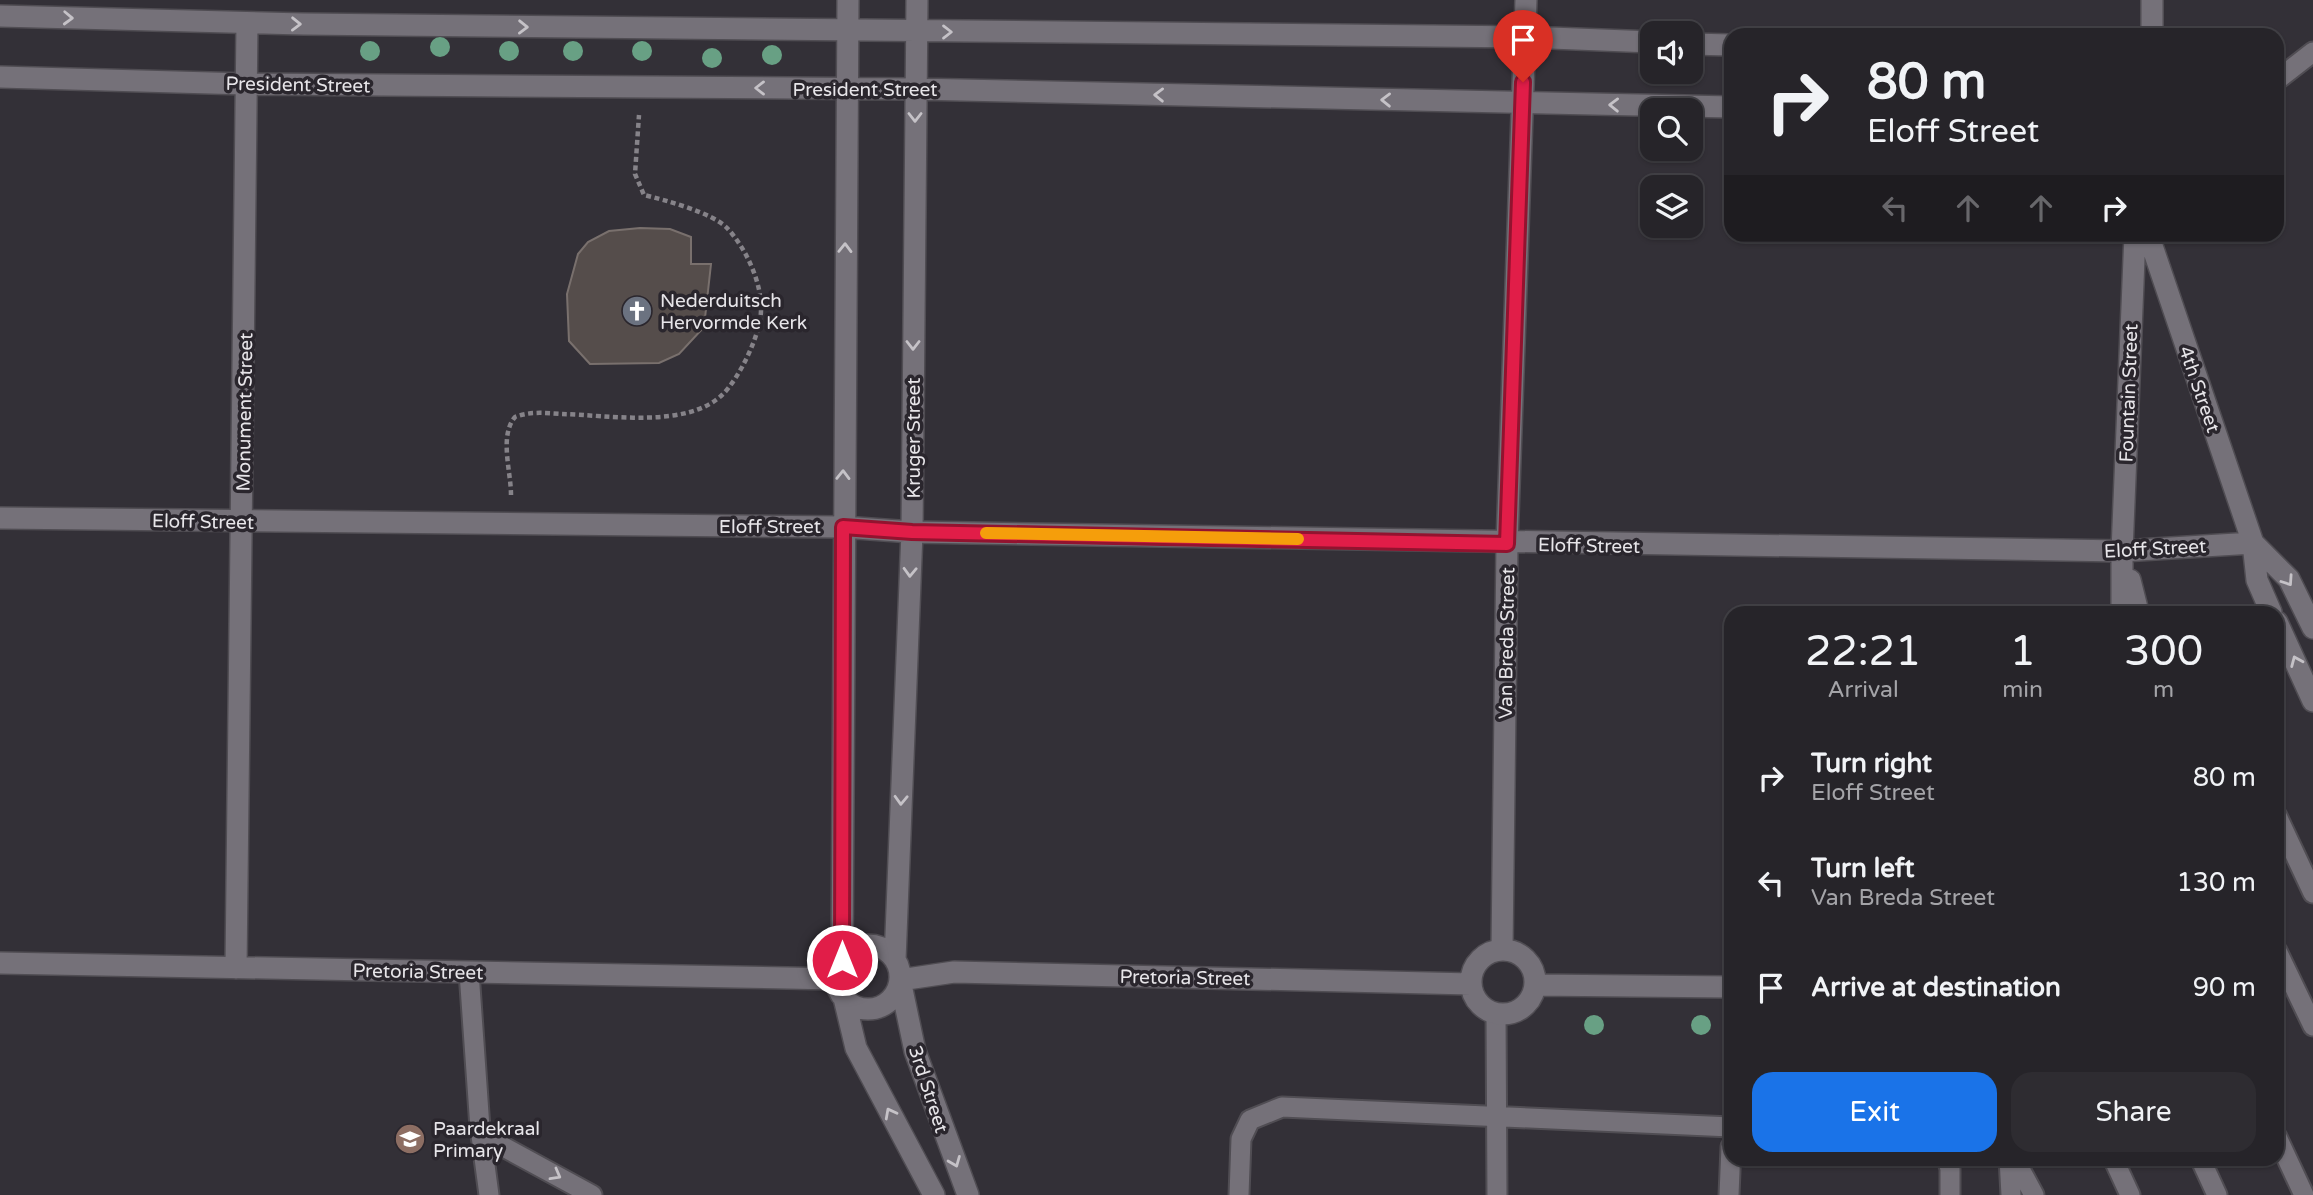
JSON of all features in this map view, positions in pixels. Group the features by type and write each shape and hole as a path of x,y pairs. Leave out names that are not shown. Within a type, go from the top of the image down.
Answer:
{"street":[{"path":"841,979 857,947 867,945 887,951 898,970 891,1000 882,1006 861,1008 841,979 848,0"},
{"name":"Kruger Street","path":"898,970 912,532 917,0"},
{"name":"Van Breda Street","path":"1502,949 1507,544 1526,0"},
{"path":"2152,0 2152,28"},
{"path":"0,16 247,23 1526,37 1640,42"},
{"name":"Monument Street","path":"236,968 247,23"},
{"path":"1703,44 1724,45"},
{"name":"President Street","path":"0,78 246,84 915,89 1724,107"},
{"name":"Fountain Street","path":"2122,551 2135,242"},
{"name":"4th Street","path":"2151,242 2253,542 2257,580 2268,606"},
{"name":"Eloff Street","path":"0,518 843,527 912,532 1507,544 2122,551 2253,542"},
{"name":"4th Street","path":"2253,542 2289,579 2313,628"},
{"path":"2122,551 2122,606"},
{"path":"2122,551 2136,606"},
{"path":"2284,637 2313,701"},
{"path":"1502,949 1522,956 1530,964 1535,985 1532,995 1517,1010 1496,1013 1479,1002 1471,984 1476,964 1483,957 1502,949"},
{"name":"Pretoria Street","path":"0,963 841,979"},
{"name":"Pretoria Street","path":"898,970 1471,984"},
{"name":"3rd Street","path":"898,970 915,1051 968,1195"},
{"name":"3rd Street","path":"841,979 856,1048 934,1195"},
{"path":"1535,985 1724,987"}],"lane":[{"path":"2284,75 2313,52"},
{"path":"2284,831 2313,893"},
{"path":"2284,966 2313,1026"},
{"path":"469,972 480,1128 489,1195"},
{"path":"1496,1013 1497,1195"},
{"path":"1239,1195 1241,1139 1250,1120 1282,1107 1724,1127"},
{"path":"480,1128 500,1145 593,1195"},
{"path":"2284,1152 2304,1195"},
{"path":"1729,1195 1730,1166"},
{"path":"1949,1166 1950,1195"},
{"path":"2011,1166 2011,1195"},
{"path":"2016,1166 2034,1195"},
{"path":"2117,1166 2130,1195"},
{"path":"2204,1166 2217,1195"}],"path":[{"path":"511,524 512,474 506,438 509,424 515,416 538,413 657,418 698,411 727,389 739,374 762,311 755,271 727,227 679,204 644,195 635,174 641,87"}],"building":[{"name":"Nederduitsch Hervormde Kerk","path":"670,229 691,237 691,264 711,264 704,327 679,354 659,363 590,364 569,341 567,294 578,254 588,242 609,231"}],"slow traffic":[{"path":"986,533 1298,539"}],"place":[{"name":"Nederduitsch Hervormde Kerk","path":"637,311"},
{"name":"Paardekraal Primary","path":"410,1139"}],"route":[{"path":"842,960 843,527 912,532 1507,544 1523,82"}]}
